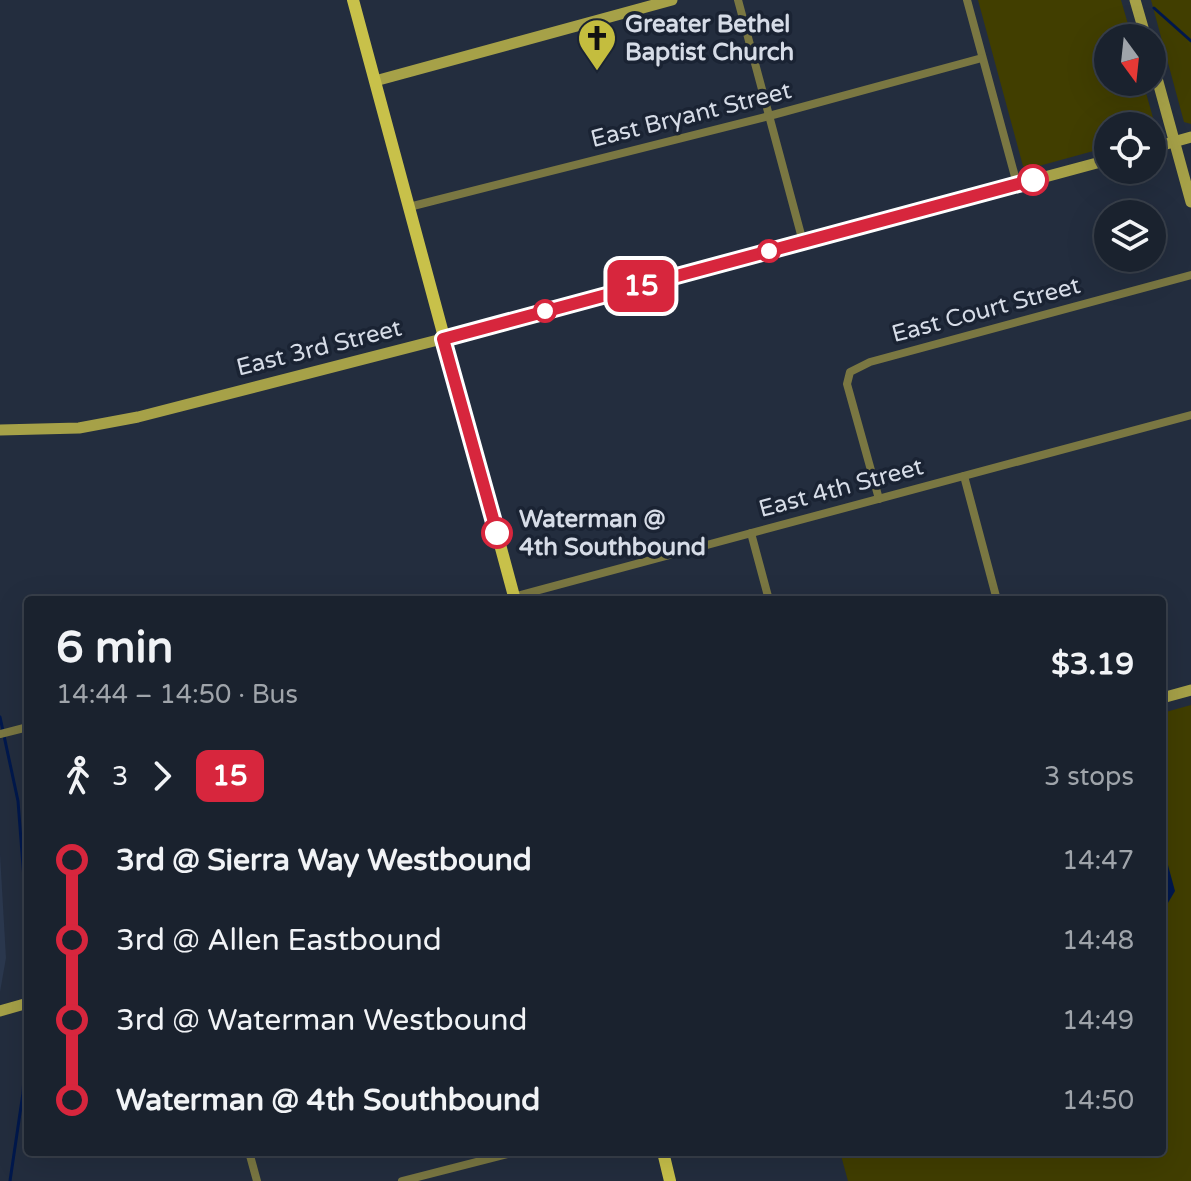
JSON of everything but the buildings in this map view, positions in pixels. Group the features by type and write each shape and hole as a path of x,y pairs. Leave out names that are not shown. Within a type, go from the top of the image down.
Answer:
{"main road":[{"path":"353,0 509,596"},
{"path":"375,81 672,0"},
{"path":"1135,0 1142,24"},
{"path":"1162,96 1191,202"},
{"path":"1166,144 1191,137"},
{"name":"East 3rd Street","path":"0,430 49,430 108,424 443,339 1094,164"},
{"path":"1166,697 1191,690"},
{"path":"664,1156 670,1181"}],"street":[{"path":"738,0 803,242"},
{"path":"967,0 1017,184"},
{"name":"East Bryant Street","path":"409,207 769,116 982,58"},
{"name":"East Court Street","path":"879,499 847,384 850,372 863,364 1191,275"},
{"name":"East 4th Street","path":"521,596 1191,415"},
{"path":"964,476 996,596"},
{"path":"751,533 768,596"},
{"path":"0,734 24,728"},
{"path":"250,1156 257,1181"},
{"path":"402,1181 499,1156"}],"shaded area":[{"path":"978,0 1121,0 1128,24 1094,24 1094,96 1147,96 1151,112 1094,112 1094,151 1028,169 1023,166"},
{"path":"1151,0 1191,0 1191,124 1184,122 1166,55 1166,24 1157,24"},
{"path":"1191,705 1191,1181 848,1181 841,1156 1166,1156 1166,712"},
{"path":"0,854 6,958 0,992"}],"water":[{"path":"1166,858 1175,891 1166,906"}],"waterway":[{"path":"1154,8 1191,41"},
{"path":"0,717 18,801 24,879"},
{"path":"10,1181 24,1077"}],"bus line":[{"name":"15","path":"497,533 443,339 1033,180"}],"place":[{"name":"Greater Bethel Baptist Church","path":"597,72"},
{"name":"Waterman @ 4th Southbound","path":"497,533"}]}
